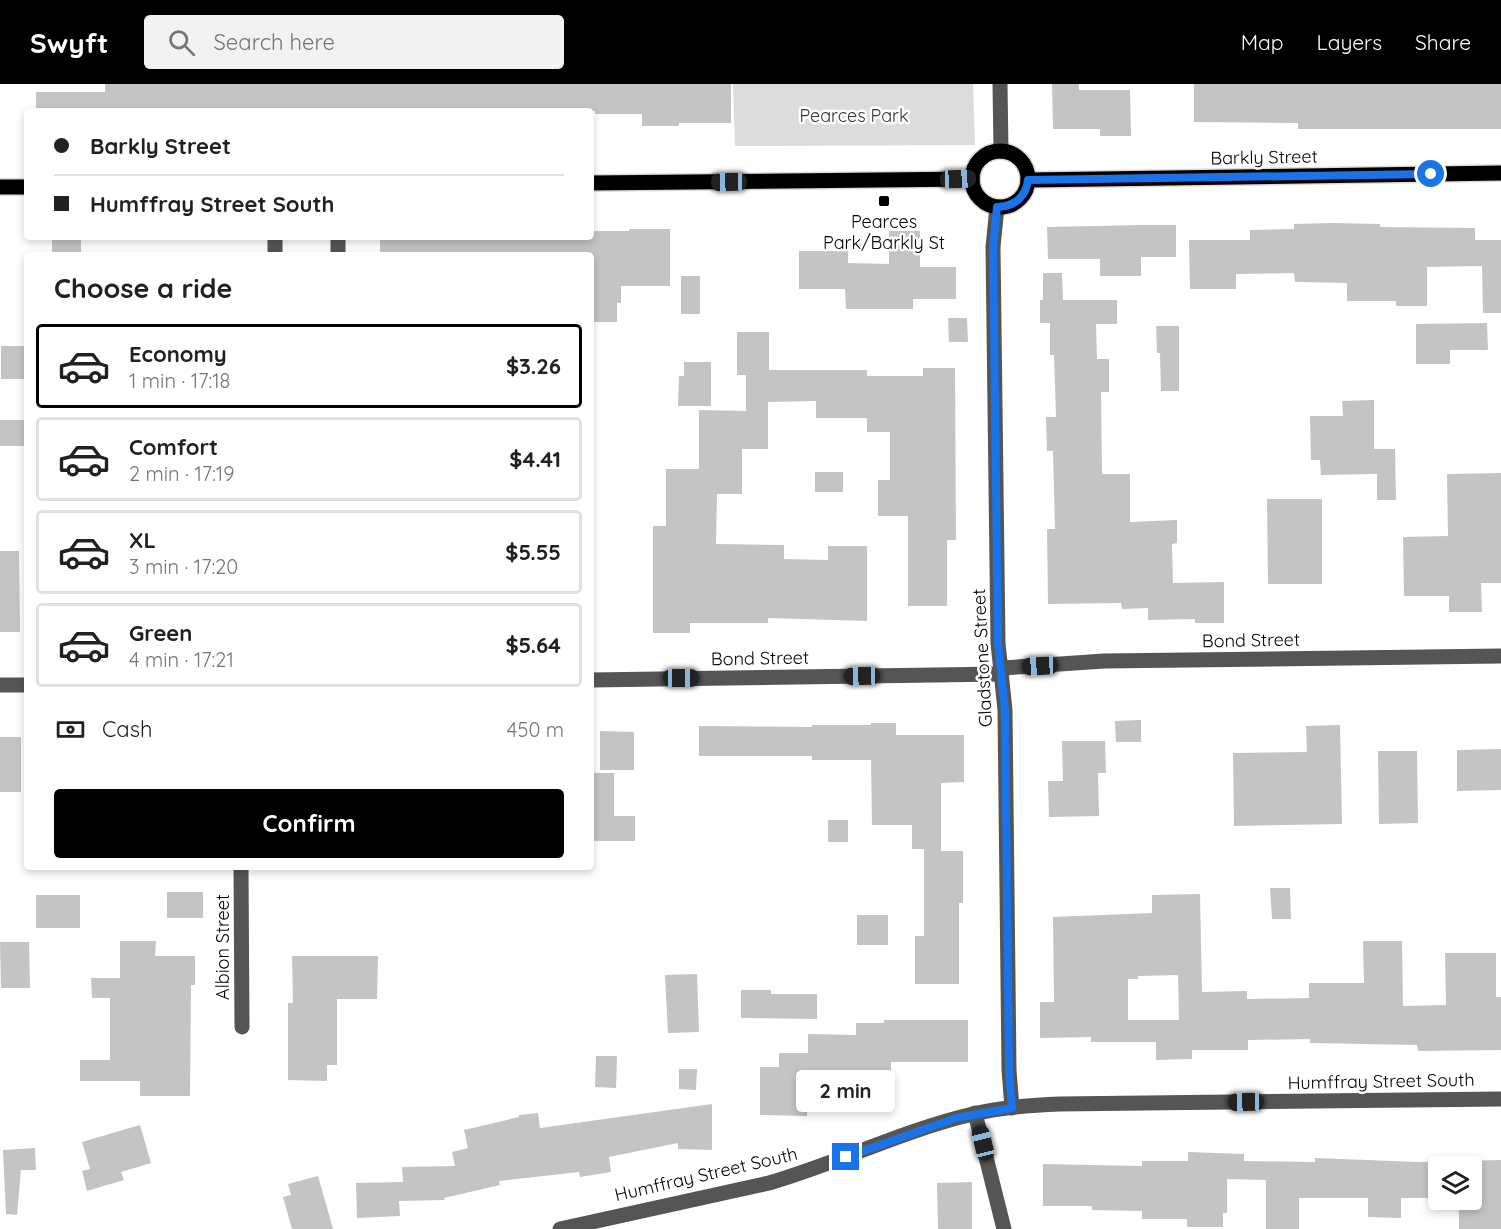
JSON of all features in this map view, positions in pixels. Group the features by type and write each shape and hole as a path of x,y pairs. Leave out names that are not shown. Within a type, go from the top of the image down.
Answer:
{"main road":[{"path":"1001,151 1019,158 1026,168 1028,180 1025,191 1018,200 997,207 979,197 972,179 973,171 981,159 987,154 1001,151"},
{"name":"Barkly Street","path":"1028,180 1501,173"},
{"path":"594,183 972,179"},
{"path":"0,187 24,187"}],"street":[{"path":"1000,84 1001,151"},
{"name":"Gladstone Street","path":"997,207 993,247 998,643 1005,711 1009,1071 1012,1108"},
{"name":"Bond Street","path":"594,680 1002,671 1104,661 1501,656"},
{"path":"0,685 24,685"},
{"name":"Albion Street","path":"241,870 242,1027"},
{"name":"Humffray Street South","path":"560,1229 770,1183 801,1174 926,1127 975,1113 1060,1104 1501,1099"},
{"path":"975,1113 1004,1229"}],"green space":[{"name":"Pearces Park","path":"733,84 973,84 975,145 735,146"}],"building":[{"path":"105,84 731,84 731,123 642,126 642,114 595,114 594,108 36,108 36,92 105,92"},
{"path":"1052,84 1079,84 1079,90 1130,90 1131,136 1100,136 1100,129 1053,129"},
{"path":"1194,84 1501,84 1501,129 1298,129 1298,123 1194,122"},
{"path":"1294,224 1380,224 1380,227 1475,228 1475,240 1501,240 1501,313 1483,313 1482,266 1427,267 1427,306 1396,306 1396,301 1347,301 1347,283 1295,282 1294,273 1236,274 1236,289 1190,289 1189,240 1250,240 1250,230 1294,229"},
{"path":"1176,225 1176,257 1141,257 1141,276 1100,276 1100,259 1048,259 1047,227"},
{"path":"629,229 670,229 670,286 621,286 621,303 617,303 617,322 594,322 594,252 380,252 380,240 594,240 594,231 629,231"},
{"path":"889,231 920,231 920,267 956,267 956,299 913,299 913,309 846,309 845,289 799,289 799,251 848,251 848,263 889,264"},
{"path":"52,240 81,240 81,252 52,252"},
{"path":"1043,273 1062,273 1063,300 1117,300 1117,324 1096,324 1097,359 1109,359 1109,392 1101,392 1102,474 1130,474 1130,522 1177,520 1177,543 1172,544 1173,583 1224,582 1224,623 1195,623 1195,619 1148,620 1148,608 1122,609 1121,603 1048,604 1047,529 1055,529 1053,451 1047,451 1046,417 1056,417 1054,355 1050,355 1050,323 1040,323"},
{"path":"681,276 700,276 700,314 681,314"},
{"path":"948,318 967,318 968,342 949,342"},
{"path":"1487,323 1488,350 1450,350 1450,364 1416,364 1416,324"},
{"path":"1156,326 1179,326 1179,391 1161,391 1160,353 1157,353"},
{"path":"737,332 769,332 769,370 867,370 867,376 923,376 923,368 955,368 956,540 947,540 947,606 908,606 908,516 878,516 878,480 890,480 890,432 867,432 867,418 816,418 816,401 768,402 768,449 742,449 742,494 717,494 716,544 784,545 784,559 828,560 828,546 867,546 867,621 768,618 768,623 690,623 690,633 653,633 653,526 666,526 666,469 699,469 699,410 746,411 746,375 737,375"},
{"path":"1,346 24,346 24,379 1,379"},
{"path":"684,362 711,362 711,406 678,406 679,376 684,376"},
{"path":"1374,400 1374,449 1395,449 1396,500 1377,500 1377,474 1321,475 1320,460 1311,460 1310,416 1343,416 1342,401"},
{"path":"0,420 24,420 24,446 0,446"},
{"path":"815,472 843,472 843,492 815,492"},
{"path":"1501,473 1501,583 1481,583 1482,612 1449,612 1449,596 1404,596 1403,537 1448,536 1447,474"},
{"path":"1267,499 1322,499 1322,584 1268,584"},
{"path":"0,551 19,551 20,632 0,632"},
{"path":"1141,720 1141,742 1116,742 1115,721"},
{"path":"871,723 896,723 896,735 964,735 964,782 941,783 941,851 963,851 963,903 959,903 959,984 915,984 915,936 924,936 924,849 912,849 912,825 872,825 871,760 812,760 812,756 699,756 699,726 812,727 812,725 871,725"},
{"path":"1340,725 1342,824 1234,826 1233,753 1307,752 1306,726"},
{"path":"600,731 634,732 634,770 600,770"},
{"path":"0,737 21,737 21,792 0,792"},
{"path":"1062,741 1105,741 1106,773 1098,773 1099,816 1049,817 1048,781 1063,781"},
{"path":"1501,749 1501,790 1457,791 1457,750"},
{"path":"1378,751 1417,751 1418,823 1379,824"},
{"path":"594,773 614,773 614,816 635,816 635,841 594,841"},
{"path":"828,820 848,820 848,842 828,842"},
{"path":"1270,888 1290,888 1291,919 1272,919"},
{"path":"167,892 203,892 203,918 167,918"},
{"path":"1200,894 1202,992 1247,991 1247,999 1309,998 1309,983 1364,983 1363,941 1402,941 1403,1006 1446,1005 1445,953 1496,953 1496,997 1501,997 1501,1050 1418,1051 1417,1045 1310,1043 1310,1039 1248,1040 1248,1050 1192,1050 1192,1059 1156,1060 1156,1042 1091,1042 1091,1037 1040,1038 1040,1002 1054,1002 1053,917 1152,913 1152,895","holes":["1178,975 1179,1020 1128,1020 1128,979 1138,979 1138,976"]},
{"path":"36,895 80,895 80,928 36,928"},
{"path":"857,915 888,915 888,945 857,945"},
{"path":"120,941 156,941 155,956 195,956 195,985 191,985 190,1096 140,1096 140,1081 80,1081 80,1060 110,1060 110,998 92,998 91,978 120,978"},
{"path":"0,942 29,942 30,988 1,988"},
{"path":"292,956 378,956 377,999 337,999 337,1065 327,1065 327,1081 288,1080 288,1003 293,1003"},
{"path":"697,974 699,1032 668,1033 665,975"},
{"path":"741,990 771,990 771,994 817,994 817,1019 741,1018"},
{"path":"884,1020 968,1020 968,1062 891,1062 891,1089 841,1090 841,1106 807,1106 807,1116 760,1115 760,1067 779,1067 779,1053 808,1053 808,1034 856,1035 856,1023 884,1023"},
{"path":"596,1056 617,1056 616,1088 595,1087"},
{"path":"679,1069 697,1069 696,1090 679,1089"},
{"path":"712,1104 712,1150 678,1149 678,1143 609,1157 611,1172 580,1177 579,1172 499,1181 500,1185 444,1198 445,1200 399,1201 400,1216 357,1218 356,1183 403,1182 402,1167 455,1166 452,1152 468,1148 464,1130 519,1117 519,1115 538,1113 540,1128"},
{"path":"140,1125 151,1163 121,1172 124,1180 87,1191 82,1171 90,1169 82,1142"},
{"path":"35,1148 36,1170 21,1170 17,1215 6,1214 3,1150"},
{"path":"1188,1152 1244,1154 1244,1161 1315,1162 1315,1158 1428,1162 1428,1198 1401,1198 1401,1218 1368,1217 1368,1198 1299,1198 1299,1229 1266,1229 1266,1180 1227,1179 1227,1213 1223,1213 1223,1227 1187,1227 1187,1219 1142,1219 1142,1211 1092,1210 1092,1206 1043,1206 1043,1164 1142,1166 1142,1161 1188,1161"},
{"path":"1482,1160 1501,1160 1501,1229 1459,1229 1459,1210 1482,1210"},
{"path":"318,1176 333,1229 292,1229 283,1197 291,1195 288,1184"},
{"path":"972,1182 972,1229 938,1229 937,1183"}],"place":[{"name":"Pearces Park/Barkly St","path":"884,201"}],"route":[{"path":"846,1157 956,1118 1012,1108 1009,1071 1005,711 998,643 993,247 997,207 1003,207 1018,200 1025,191 1028,180 1431,174"}]}
